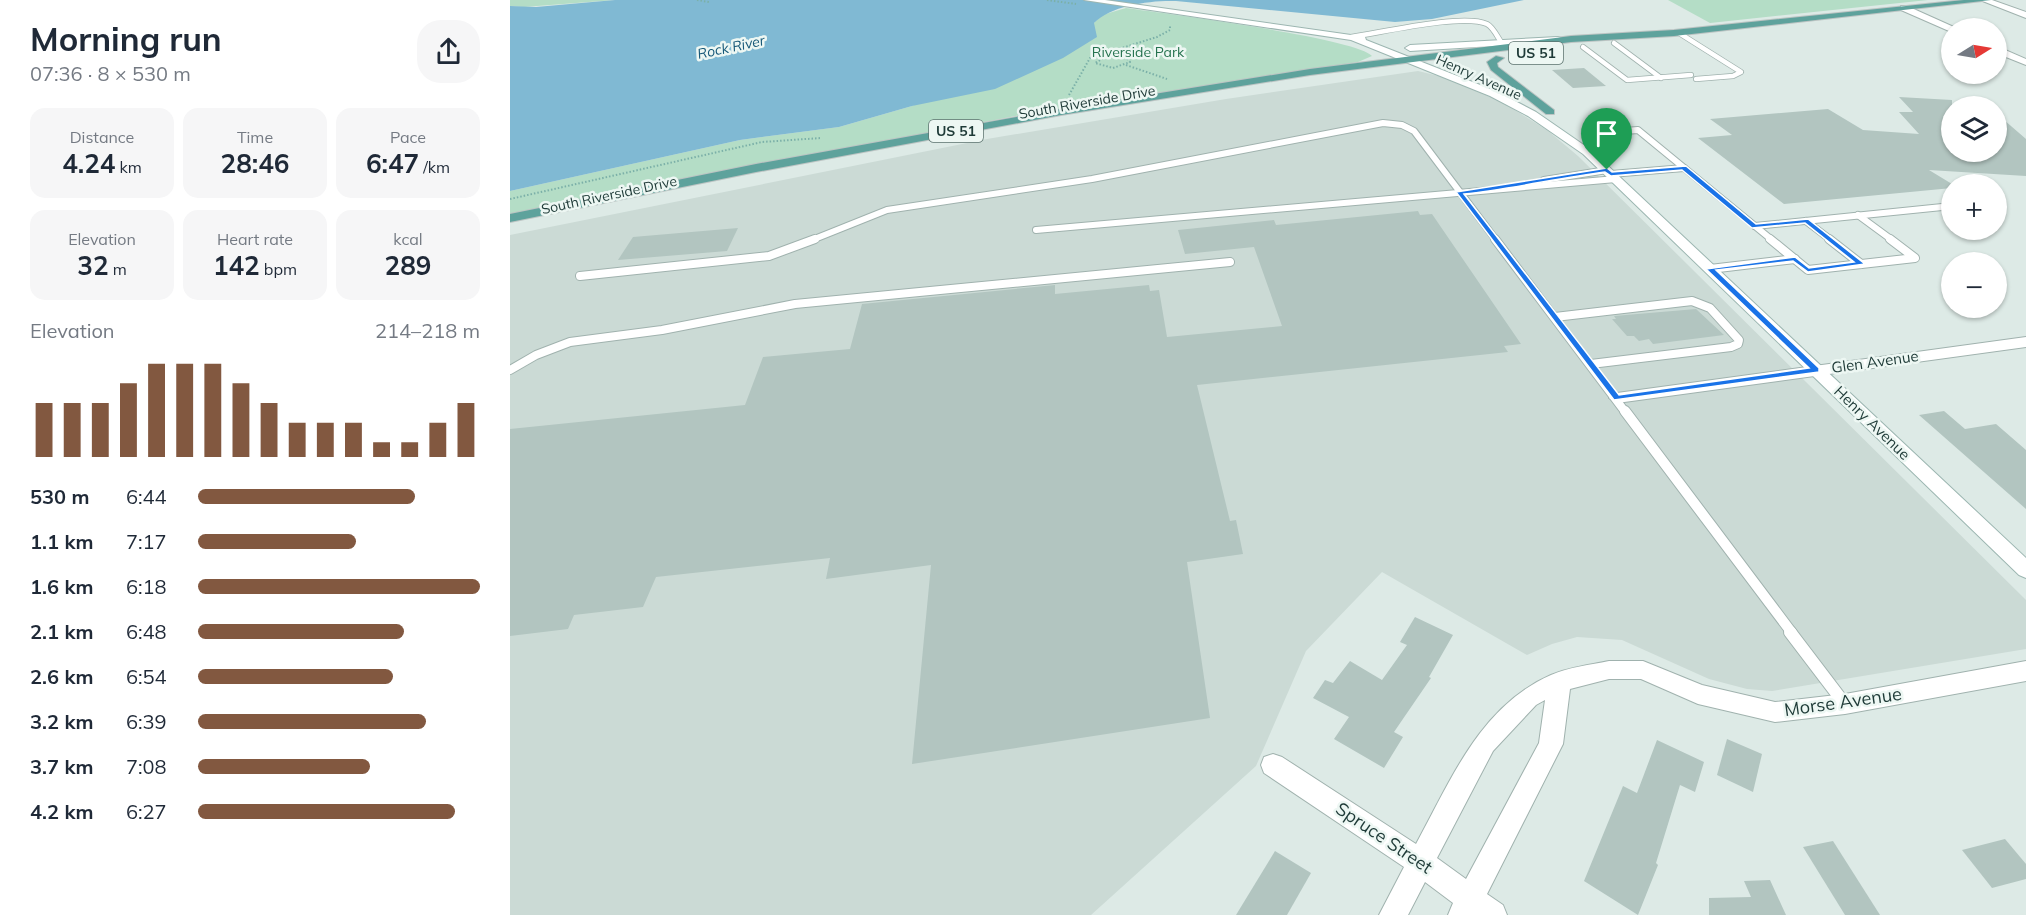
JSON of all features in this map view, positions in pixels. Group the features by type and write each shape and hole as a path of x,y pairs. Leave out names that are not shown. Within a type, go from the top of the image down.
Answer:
{"main road":[{"name":"South Riverside Drive","path":"1454,65 1677,33 1986,0"},
{"name":"South Riverside Drive","path":"510,231 1031,127 1558,40 1677,33"},
{"name":"South Riverside Drive","path":"510,218 756,168 1061,112 1407,53"},
{"path":"1499,58 1492,62 1494,68 1550,112"}],"street":[{"name":"Henry Avenue","path":"1088,0 1351,38 1429,61 1512,103 1587,152 2026,570"},
{"path":"1986,0 2026,15"},
{"path":"1904,8 1941,24"},
{"path":"1407,53 1501,42 1558,40"},
{"path":"2007,54 2026,62"},
{"name":"Henry Avenue","path":"1429,61 1454,65"},
{"name":"Henry Avenue","path":"1474,74 1550,112 1572,131 1587,152"},
{"name":"Glen Avenue","path":"1617,398 2026,342"},
{"name":"Morse Avenue","path":"1393,915 1484,743 1528,698 1559,682 1609,670 1643,670 1698,694 1747,707 1775,711 1845,704 2026,671"},
{"path":"1466,907 1551,744 1559,682"},
{"name":"Spruce Street","path":"1273,765 1422,863 1466,907 1493,915"}],"lane":[{"path":"1351,38 1468,20 1491,25 1501,42"},
{"path":"1583,48 1627,80 1733,76 1741,72 1677,33"},
{"path":"1614,43 1661,78"},
{"path":"580,276 769,256 798,248 864,216 888,210 1058,185 1383,123 1402,124 1414,131 1845,704"},
{"path":"1598,133 1638,130 1808,270 1916,258 1858,215"},
{"path":"1035,230 1507,188 1684,168"},
{"path":"1507,188 1572,174 1611,175"},
{"path":"1755,226 1941,207"},
{"path":"1806,221 1861,264"},
{"path":"1710,269 1795,259"},
{"path":"510,370 536,355 570,342 662,330 795,304 1230,262"},
{"path":"1555,317 1687,301 1702,303 1710,308 1737,336 1738,344 1591,364"}],"path":[{"path":"692,2 697,0 709,2"},
{"path":"1068,97 1090,58 1157,37 1170,30 1170,18"},
{"path":"1090,58 1124,56 1130,60 1126,65"},
{"path":"1098,59 1095,63 1104,68 1126,65 1171,80"}],"shaded area":[{"path":"1418,71 1447,78 1502,102 1547,130 1578,156 2026,600 2026,649 1772,691 1747,689 1709,679 1622,640 1577,637 1552,644 1527,655 1382,572 1306,651 1256,766 1091,915 510,915 510,235 987,139 1226,99"}],"green space":[{"path":"510,0 615,0 524,7 510,6"},
{"path":"1668,0 1928,0 1710,23"},
{"name":"Riverside Park","path":"1126,8 1297,34 1359,49 1372,56 1358,62 1031,113 510,214 510,191 740,140 839,127 912,106 1094,23 1102,15"}],"water":[{"name":"Rock River","path":"615,0 1524,0 1432,19 1395,22 1176,1 1155,1 1132,5 1101,17 1094,23 1097,37 1063,58 995,89 912,106 839,127 740,140 510,191 510,6 536,7"}],"building":[{"path":"1584,68 1606,86 1573,88 1552,70"},
{"path":"1899,97 1941,99 1941,162 2007,162 2007,123 2026,139 2026,176 1929,170 1941,177 1941,189 1784,204 1698,138 1732,135 1710,119 1828,109 1863,130 1919,134 1899,112 1913,112"},
{"path":"1418,211 1420,215 1432,214 1521,344 1504,346 1508,352 1197,385 1230,521 1236,520 1243,554 1187,562 1210,718 912,764 931,565 826,579 830,558 656,577 643,607 574,615 568,629 510,636 510,429 745,405 763,357 850,349 862,304 1055,285 1055,294 1149,285 1150,291 1159,290 1167,337 1282,326 1254,247 1185,254 1178,230 1274,220 1276,225"},
{"path":"738,228 727,251 618,260 633,237"},
{"path":"1696,309 1724,335 1653,344 1649,339 1639,341 1634,336 1627,336 1612,319 1616,319 1614,316"},
{"path":"1944,411 1965,429 1996,424 2026,450 2026,509 1919,415"},
{"path":"1415,617 1453,635 1429,677 1431,678 1394,732 1403,737 1384,768 1334,739 1349,717 1313,698 1325,680 1333,683 1350,661 1382,680 1407,645 1400,642"},
{"path":"1727,739 1762,754 1753,792 1717,775"},
{"path":"1657,740 1704,762 1695,792 1680,785 1656,863 1658,865 1638,915 1584,881 1623,786 1637,793"},
{"path":"2005,839 2026,864 2026,879 1992,888 1962,850"},
{"path":"1833,841 1880,915 1845,915 1803,847"},
{"path":"1275,851 1311,873 1287,915 1236,915"},
{"path":"1770,880 1786,915 1709,915 1709,898 1751,897 1744,881"}],"route":[{"path":"1684,168 1755,226 1806,221 1861,264 1808,270 1795,259 1710,269 1816,370 1617,398 1460,192 1507,188 1572,174 1607,170 1611,174 1684,168"}]}
